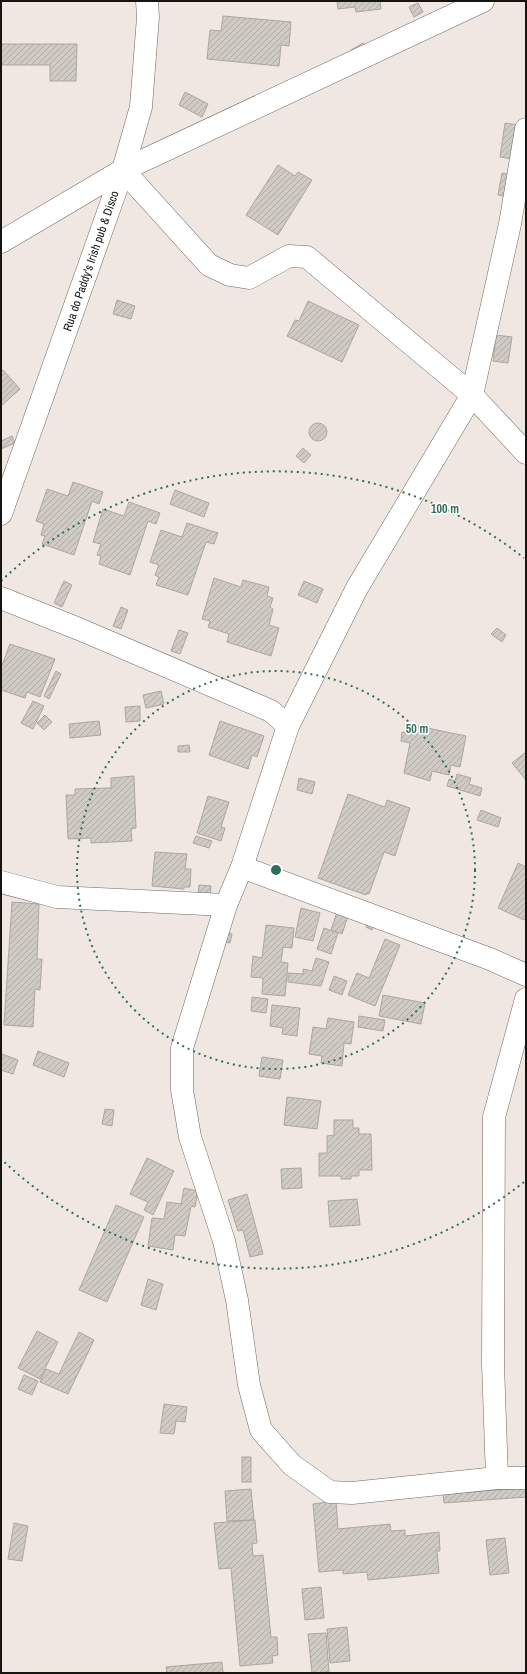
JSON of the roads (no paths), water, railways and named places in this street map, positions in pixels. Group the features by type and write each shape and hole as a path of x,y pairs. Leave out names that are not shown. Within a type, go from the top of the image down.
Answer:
{"street":[{"name":"Rua do Paddy's Irish pub & Disco","path":"1,514 123,170 140,107 148,18 148,1"},
{"path":"1,242 123,170 483,1"},
{"path":"526,129 510,224 472,395 357,588 288,726 242,867 226,905 182,1048 182,1090 190,1137 224,1241 237,1300 249,1385 261,1430 292,1465 330,1492 352,1493 497,1478 526,1478"},
{"path":"123,170 209,265 230,275 248,278 289,256 307,257 472,395 526,453"},
{"path":"1,598 79,629 271,711 288,726"},
{"path":"242,867 490,959 526,974"},
{"path":"1,882 57,897 226,905"},
{"path":"497,1478 492,1364 494,1117 526,999"}]}
